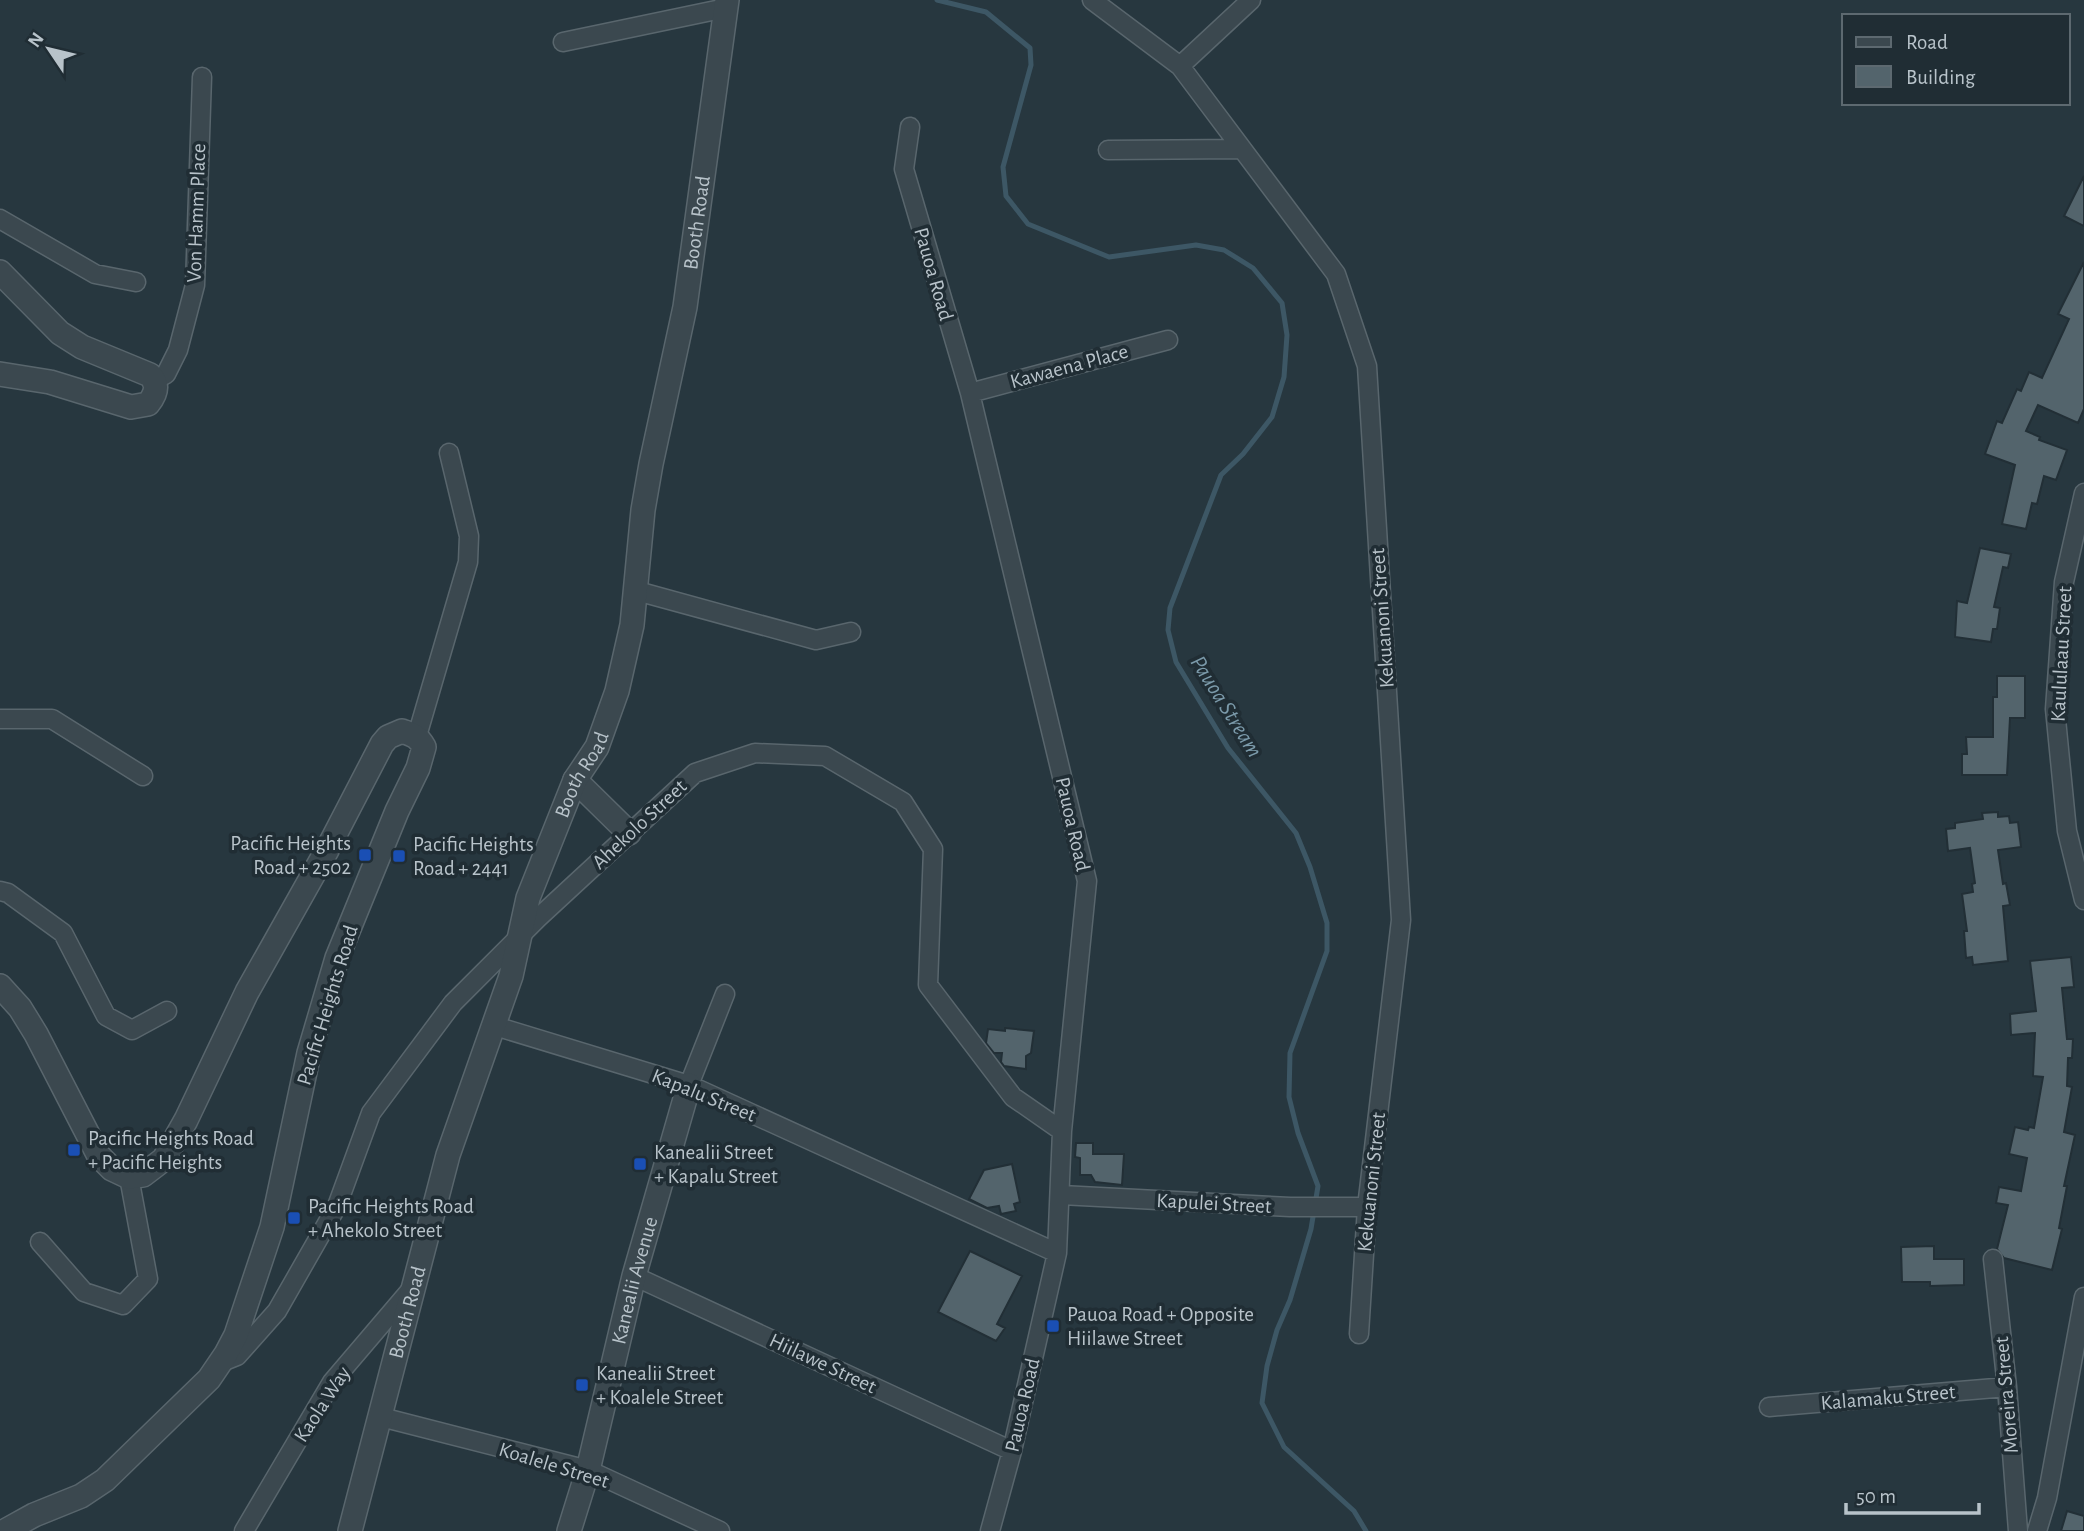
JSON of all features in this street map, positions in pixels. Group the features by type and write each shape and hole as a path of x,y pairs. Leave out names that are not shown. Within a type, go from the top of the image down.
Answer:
{"street":[{"name":"Kekuanoni Street","path":"1092,0 1180,66 1336,274 1367,366 1401,920 1367,1207 1359,1334"},
{"path":"1180,66 1251,0"},
{"path":"563,42 726,4"},
{"name":"Booth Road","path":"350,1531 448,1155 495,1026 522,935 528,898 575,780 597,747 617,691 637,592 643,510 650,464 685,307 726,4"},
{"name":"Von Hamm Place","path":"155,380 166,374 178,350 195,285 202,77"},
{"name":"Pauoa Road","path":"910,127 904,169 970,393 1087,881 1062,1131 1058,1253 1012,1451 990,1531"},
{"path":"1108,150 1242,149"},
{"path":"0,219 95,274 136,282"},
{"path":"0,272 60,332 82,347 142,370 155,380 156,392 144,407 137,407 50,382 0,374"},
{"name":"Kawaena Place","path":"970,393 1168,340"},
{"path":"0,986 20,1008 36,1034 99,1156 111,1169 129,1177 143,1175 153,1169 172,1146 247,992 327,850 382,744 388,737 402,731 417,736 468,562 469,536 449,453"},
{"name":"Kaululaau Street","path":"2084,493 2064,582 2055,709 2067,831 2084,900"},
{"path":"637,592 816,640 851,632"},
{"path":"0,719 52,719 143,776"},
{"name":"Pacific Heights Road","path":"5,1531 34,1515 81,1496 105,1480 199,1390 222,1362 236,1335 272,1227 309,1053 337,958 422,757 424,747 417,736"},
{"name":"Ahekolo Street","path":"222,1362 237,1356 277,1311 337,1206 372,1113 453,1003 695,773 755,753 825,756 902,802 933,849 928,985 1013,1097 1062,1131"},
{"path":"575,780 629,834"},
{"path":"0,891 8,893 63,933 106,1016 132,1031 167,1011"},
{"name":"Kanealii Avenue","path":"569,1531 587,1470 634,1276 690,1086 724,994"},
{"name":"Kapalu Street","path":"495,1026 690,1086 1058,1253"},
{"path":"40,1242 84,1292 123,1305 148,1279 129,1177"},
{"name":"Kapulei Street","path":"1061,1195 1290,1207 1367,1207"},
{"name":"Moreira Street","path":"1993,1259 2007,1387 2018,1531"},
{"name":"Hiilawe Street","path":"634,1276 1012,1451"},
{"name":"Kaola Way","path":"244,1531 332,1382 414,1286"},
{"path":"2037,1531 2047,1497 2084,1297"},
{"name":"Kalamaku Street","path":"1769,1407 2007,1387"},
{"name":"Koalele Street","path":"381,1417 587,1470 720,1531"}],"building":[{"path":"2084,176 2084,226 2064,216"},
{"path":"2084,262 2084,409 2078,423 2038,405 2026,431 2040,437 2039,440 2067,450 2056,480 2044,476 2037,504 2032,503 2026,529 2002,524 2015,465 1985,454 1997,421 2002,423 2017,389 2021,391 2029,372 2042,378 2069,319 2058,314"},
{"path":"1980,548 2011,554 2008,568 2003,567 1994,607 2000,608 1997,629 1993,629 1991,642 1955,637 1957,601 1967,603"},
{"path":"1997,676 2025,676 2025,718 2010,718 2007,775 1962,775 1962,754 1967,754 1966,737 1993,737 1993,697 1997,697"},
{"path":"1998,812 1998,817 2009,816 2010,823 2018,822 2021,847 1998,850 2003,884 2006,883 2010,905 2003,906 2008,961 1973,965 1972,957 1966,958 1964,931 1967,931 1962,894 1973,892 1972,884 1975,883 1970,848 1948,851 1946,829 1955,828 1955,823 1983,819 1982,813"},
{"path":"2071,957 2074,987 2062,988 2067,1039 2073,1039 2072,1058 2068,1058 2067,1086 2072,1087 2064,1132 2075,1135 2064,1186 2067,1186 2059,1228 2062,1229 2052,1270 2004,1258 1997,1249 2008,1205 1996,1203 1999,1187 2021,1191 2027,1158 2009,1154 2015,1127 2028,1130 2029,1127 2034,1128 2043,1077 2033,1076 2035,1033 2011,1035 2010,1014 2036,1011 2030,961"},
{"path":"1005,1028 1034,1031 1031,1053 1026,1056 1026,1069 1004,1066 1001,1062 1002,1053 994,1053 986,1043 988,1029 1005,1031"},
{"path":"1076,1143 1093,1143 1093,1154 1124,1154 1122,1185 1095,1182 1091,1175 1080,1175 1080,1158 1075,1157"},
{"path":"1012,1164 1020,1202 1014,1204 1016,1211 1001,1214 999,1206 987,1208 969,1199 984,1170"},
{"path":"1934,1246 1934,1259 1964,1259 1964,1285 1930,1286 1930,1282 1902,1282 1901,1247"},
{"path":"970,1251 1022,1276 997,1324 1005,1328 996,1341 938,1312"},
{"path":"2067,1511 2084,1516 2084,1531 2061,1531"}],"waterway":[{"name":"Pauoa Stream","path":"937,0 986,12 1030,48 1031,65 1003,167 1006,196 1028,224 1109,257 1196,245 1224,250 1253,268 1282,303 1287,335 1284,377 1272,417 1243,454 1221,475 1170,608 1168,630 1176,662 1228,748 1296,833 1310,867 1327,923 1327,951 1290,1053 1289,1097 1298,1133 1318,1186 1311,1229 1267,1366 1262,1403 1284,1447 1354,1511 1366,1531"}],"place":[{"name":"Pacific Heights Road + 2502","path":"365,855"},
{"name":"Pacific Heights Road + 2441","path":"399,856"},
{"name":"Pacific Heights Road + Pacific Heights","path":"74,1150"},
{"name":"Kanealii Street + Kapalu Street","path":"640,1164"},
{"name":"Pacific Heights Road + Ahekolo Street","path":"294,1218"},
{"name":"Pauoa Road + Opposite Hiilawe Street","path":"1053,1326"},
{"name":"Kanealii Street + Koalele Street","path":"582,1385"}]}
